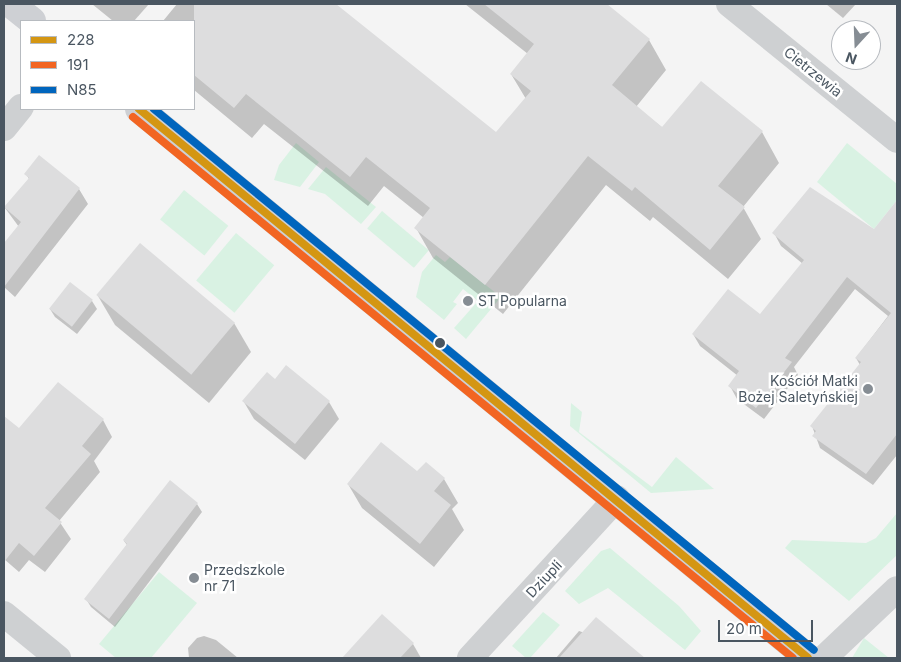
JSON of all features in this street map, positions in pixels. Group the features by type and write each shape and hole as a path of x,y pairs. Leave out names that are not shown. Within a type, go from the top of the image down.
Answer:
{"street":[{"path":"11,4 31,20"},
{"name":"Cietrzewia","path":"730,4 897,140"},
{"path":"4,128 20,108"},
{"path":"140,110 617,498 808,658"},
{"name":"Dziupli","path":"470,658 617,498"},
{"path":"824,658 897,589"},
{"path":"4,614 31,650 58,658"}],"green space":[{"path":"296,143 319,162 300,187 274,180 279,165"},
{"path":"847,143 897,184 897,200 874,229 817,182"},
{"path":"326,167 376,207 361,224 325,194 308,189"},
{"path":"184,190 228,226 204,255 160,220"},
{"path":"382,211 429,250 414,268 367,229"},
{"path":"236,233 274,265 234,313 196,280"},
{"path":"436,255 445,262 450,257 501,297 466,339 454,328 478,301 463,289 453,302 457,304 444,320 416,297 422,272"},
{"path":"571,403 582,412 579,432 652,487 676,457 714,489 651,493 570,426"},
{"path":"897,513 897,555 849,601 785,548 792,540 866,543 876,538"},
{"path":"610,548 679,606 701,631 685,650 608,588 579,604 565,591 601,551"},
{"path":"159,572 197,603 151,658 116,658 99,644"},
{"path":"543,612 560,625 530,658 526,658 512,646"},
{"path":"864,638 889,658 852,658"}],"building":[{"path":"194,4 336,4 496,132 531,91 510,74 534,44 484,4 607,4 650,39 612,85 662,127 701,81 763,131 718,186 745,207 710,250 635,187 632,191 588,156 485,285 414,228 430,208 366,157 350,177 246,94 234,108 195,76"},
{"path":"39,155 80,188 4,287 4,243 21,222 4,207 29,178 24,174"},
{"path":"810,187 874,229 897,200 897,434 866,474 812,436 816,431 810,426 861,362 855,358 891,313 847,277 785,358 792,362 756,408 728,386 739,371 692,334 728,289 760,314 804,260 772,233"},
{"path":"140,243 235,323 191,375 96,295"},
{"path":"70,282 93,300 72,327 49,309"},
{"path":"286,365 330,401 295,444 242,401 267,372 275,379"},
{"path":"58,382 104,419 82,446 91,454 45,508 62,522 34,556 19,543 4,562 4,416 19,428"},
{"path":"381,442 417,471 426,462 445,478 434,491 451,505 420,544 347,484"},
{"path":"170,480 198,503 109,619 84,599 127,544 123,540"},
{"path":"382,614 414,643 400,658 342,658"},
{"path":"596,617 645,658 559,658"}],"transit line":[{"name":"228","path":"140,110 808,658"},
{"name":"N85","path":"155,110 814,650"},
{"name":"191","path":"133,117 793,658"}],"place":[{"name":"ST Popularna","path":"468,301"},
{"name":"Kościół Matki Bożej Saletyńskiej","path":"868,389"},
{"name":"Przedszkole nr 71","path":"194,578"}]}
